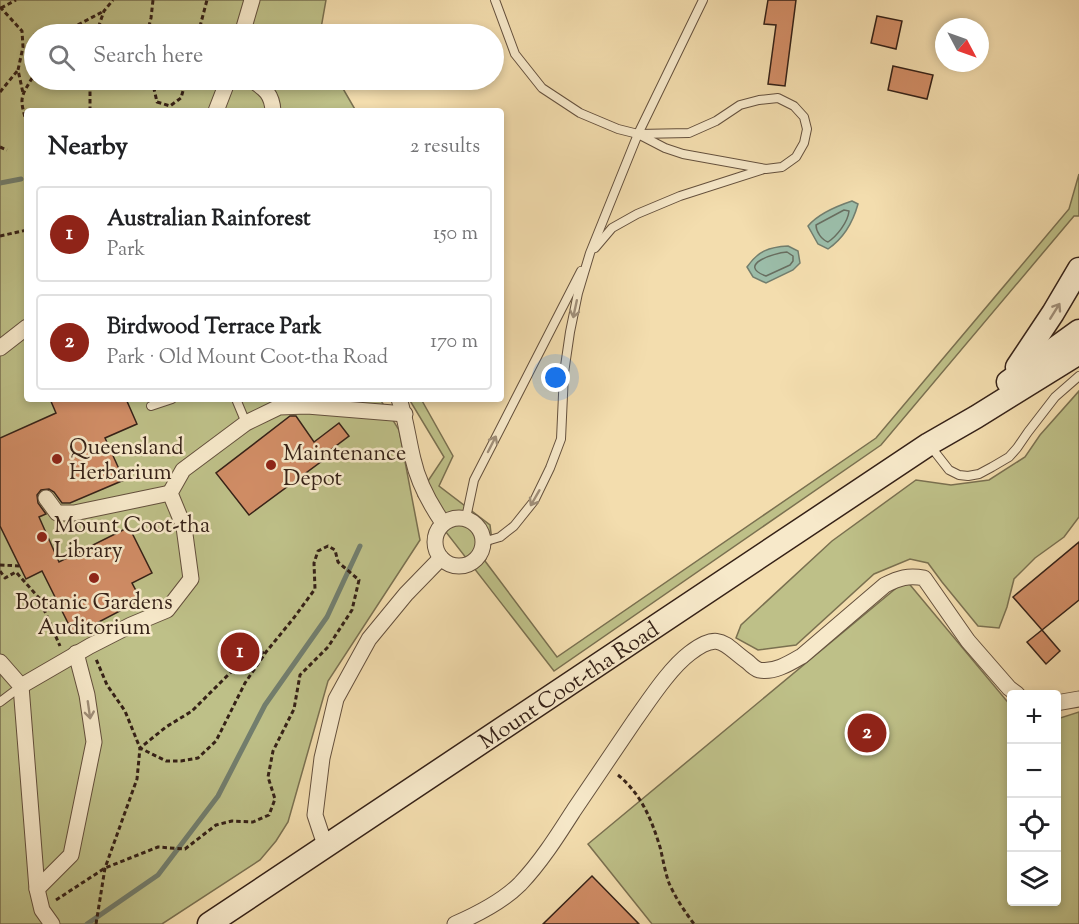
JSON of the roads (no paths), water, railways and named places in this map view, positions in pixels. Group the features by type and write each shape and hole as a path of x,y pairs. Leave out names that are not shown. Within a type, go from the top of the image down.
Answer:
{"main road":[{"path":"979,404 1018,366 1053,314 1079,269"},
{"name":"Mount Coot-tha Road","path":"929,444 979,404 1079,331"},
{"name":"Mount Coot-tha Road","path":"208,924 929,444 1079,353"}],"street":[{"path":"245,24 252,0"},
{"path":"217,108 224,90"},
{"path":"264,90 272,98 273,108"},
{"path":"0,348 24,329"},
{"path":"400,402 405,414 413,461 430,503 443,523"},
{"path":"46,498 57,513 74,513 170,493 183,470 246,423 279,407 307,406 405,414"},
{"path":"21,686 76,653 131,625 167,610 191,579 184,527 170,493"},
{"path":"458,517 466,518 478,527 483,542 477,558 471,563 455,566 447,563 436,551 435,536 443,523 458,517"},
{"path":"325,845 315,815 322,758 336,699 369,639 406,594 441,558"},
{"path":"455,924 483,912 520,884 549,849 662,682 689,654 712,640 729,646 758,669 772,670 802,656 885,585 900,578 913,576 924,578 968,641 1012,690"},
{"path":"37,889 71,855 94,742 87,696 76,653"},
{"path":"0,662 21,686 37,889 42,910 52,924"},
{"path":"1061,702 1079,699"}],"lane":[{"path":"495,0 504,24"},
{"path":"466,518 474,480 590,253 638,134 703,0"},
{"path":"504,24 515,54 542,87 580,113 618,129 638,134 664,148 683,154 766,169"},
{"path":"483,542 500,537 514,526 534,501 561,439 564,373 570,332 578,293 590,253 612,228 637,214 680,196 766,169 782,167 796,157 804,143 807,129 804,117 794,105 778,98 740,105 716,121 689,133 638,134"},
{"path":"929,444 949,470 959,475 979,474 1009,457 1055,397 1079,376"},
{"path":"151,406 163,402"},
{"path":"237,402 246,423"},
{"path":"0,702 21,686"}],"water":[{"path":"852,201 858,204 851,223 843,235 828,249 818,244 808,226 822,214"},
{"path":"788,246 798,251 800,263 793,270 766,283 753,277 747,267 755,257 775,247"}],"waterway":[{"path":"0,183 21,179"},
{"path":"87,924 158,875 218,796 265,705 327,617 360,546"}],"place":[{"name":"Queensland Herbarium","path":"57,459"},
{"name":"Maintenance Depot","path":"271,465"},
{"name":"Mount Coot-tha Library","path":"42,537"},
{"name":"Botanic Gardens Auditorium","path":"94,578"},
{"name":"Australian Rainforest","path":"240,652"},
{"name":"Birdwood Terrace Park","path":"867,733"}]}
